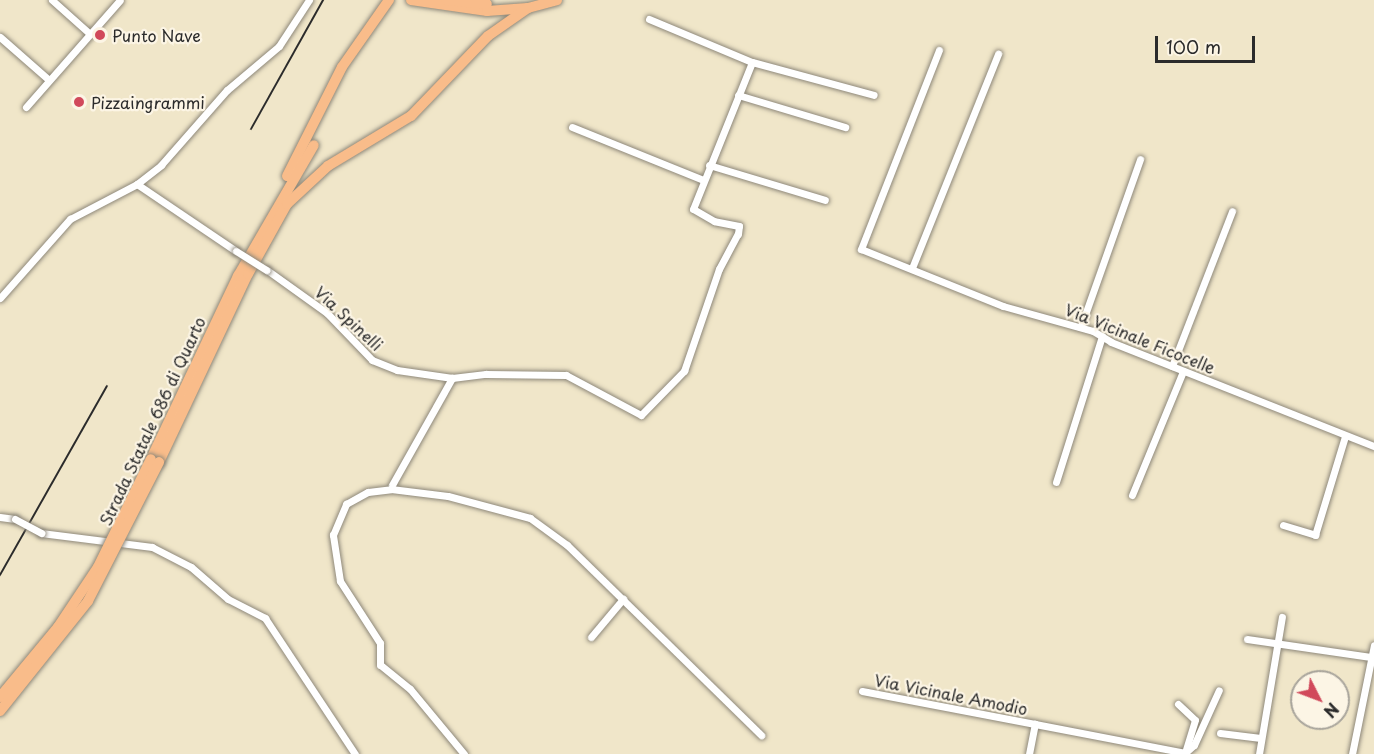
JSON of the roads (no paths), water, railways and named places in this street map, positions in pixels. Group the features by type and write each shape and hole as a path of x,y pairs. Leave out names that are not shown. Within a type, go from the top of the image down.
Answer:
{"highway":[{"path":"283,202 282,186 337,77 382,5 389,0"},
{"path":"411,0 487,11 528,8 553,1"},
{"path":"451,4 553,1"},
{"path":"477,3 487,11 492,19 488,36"},
{"path":"283,202 328,166 411,116 488,36 528,8"},
{"name":"Strada Statale 686 di Quarto","path":"0,711 87,601 155,460 238,276 314,145"},
{"name":"Strada Statale 686 di Quarto","path":"0,698 58,627 98,567 155,460"}],"street":[{"path":"52,0 90,34"},
{"path":"26,107 120,0"},
{"path":"0,298 70,219 136,184 178,148 227,90 279,46 309,0"},
{"path":"649,19 752,62 874,95"},
{"path":"0,37 49,80"},
{"name":"Via Vicinale Ficocelle","path":"939,50 861,249 1003,306 1081,326 1183,371 1374,446"},
{"path":"912,268 998,54"},
{"path":"572,127 703,180 752,62"},
{"path":"738,95 845,127"},
{"path":"1081,326 1140,159"},
{"path":"709,165 825,200"},
{"name":"Via Spinelli","path":"136,184 267,270 327,313 372,360 414,375 452,378 486,374 566,375 641,415 684,370 719,269 738,234 739,226 714,220 693,209 703,180"},
{"path":"1172,366 1232,211"},
{"path":"1056,482 1102,336"},
{"path":"1132,495 1183,371"},
{"path":"392,487 452,378"},
{"path":"1283,525 1315,535 1346,436"},
{"path":"464,754 410,689 380,665 380,643 343,589 336,571 333,535 344,508 368,492 392,487 463,499 530,518 567,546 761,735"},
{"path":"0,517 15,519 40,533 152,547 191,567 228,599 265,618 355,754"},
{"path":"591,637 623,599"},
{"path":"1259,754 1282,617"},
{"path":"1247,639 1371,657"},
{"path":"1352,754 1374,645"},
{"path":"1185,753 1194,745 1219,690"},
{"name":"Via Vicinale Amodio","path":"862,691 1193,754"},
{"path":"1178,704 1195,720 1185,753"},
{"name":"Via Vicinale Amodio","path":"1029,754 1035,724"},
{"path":"1220,733 1261,738"}],"railway":[{"path":"251,129 323,0"},
{"path":"0,575 107,386"}],"place":[{"name":"Punto Nave","path":"100,35"},
{"name":"Pizzaingrammi","path":"79,102"}]}
